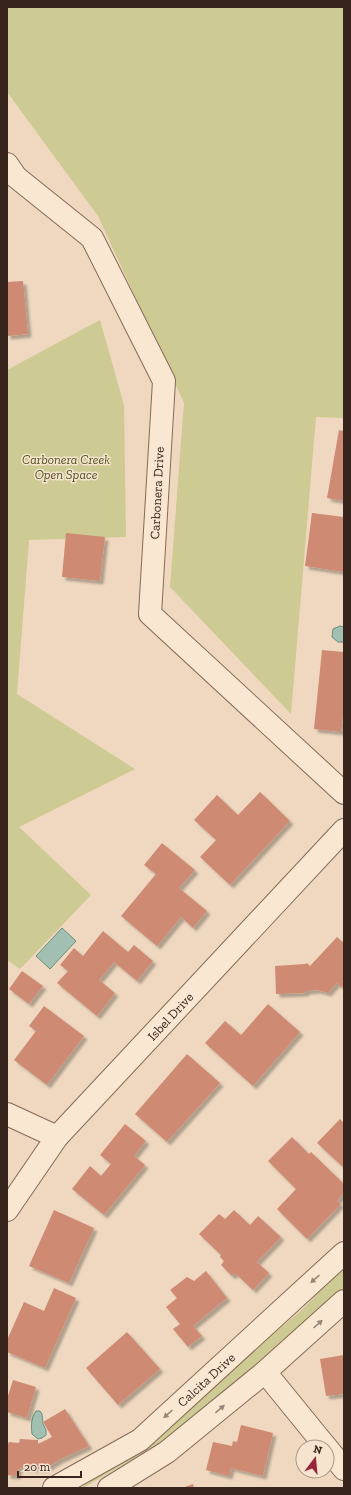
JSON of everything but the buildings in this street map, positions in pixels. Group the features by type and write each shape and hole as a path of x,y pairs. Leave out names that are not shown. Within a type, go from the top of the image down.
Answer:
{"street":[{"name":"Carbonera Drive","path":"7,164 16,177 92,238 164,381 150,614 344,793"},
{"name":"Isbel Drive","path":"7,1210 57,1137 344,830"},
{"path":"7,1114 57,1137"},
{"name":"Calcita Drive","path":"54,1488 140,1440 344,1253"},
{"path":"109,1488 167,1452 265,1372 344,1301"},
{"path":"265,1372 320,1439"},
{"path":"335,1458 344,1469"}],"green space":[{"path":"7,7 344,7 344,418 316,417 291,714 170,587 184,403 98,216 7,92"},
{"name":"Carbonera Creek Open Space","path":"100,320 124,405 126,537 29,540 17,694 135,769 19,827 91,895 20,969 7,960 7,370"},
{"path":"344,1264 344,1291 163,1441 81,1488 156,1432 303,1309"}],"shaded area":[{"path":"340,626 344,627 344,642 338,642 332,637 333,629"},
{"path":"62,928 76,941 50,969 36,956"},
{"path":"36,1411 40,1411 42,1414 43,1424 46,1430 46,1435 38,1439 32,1434 32,1419"}]}
